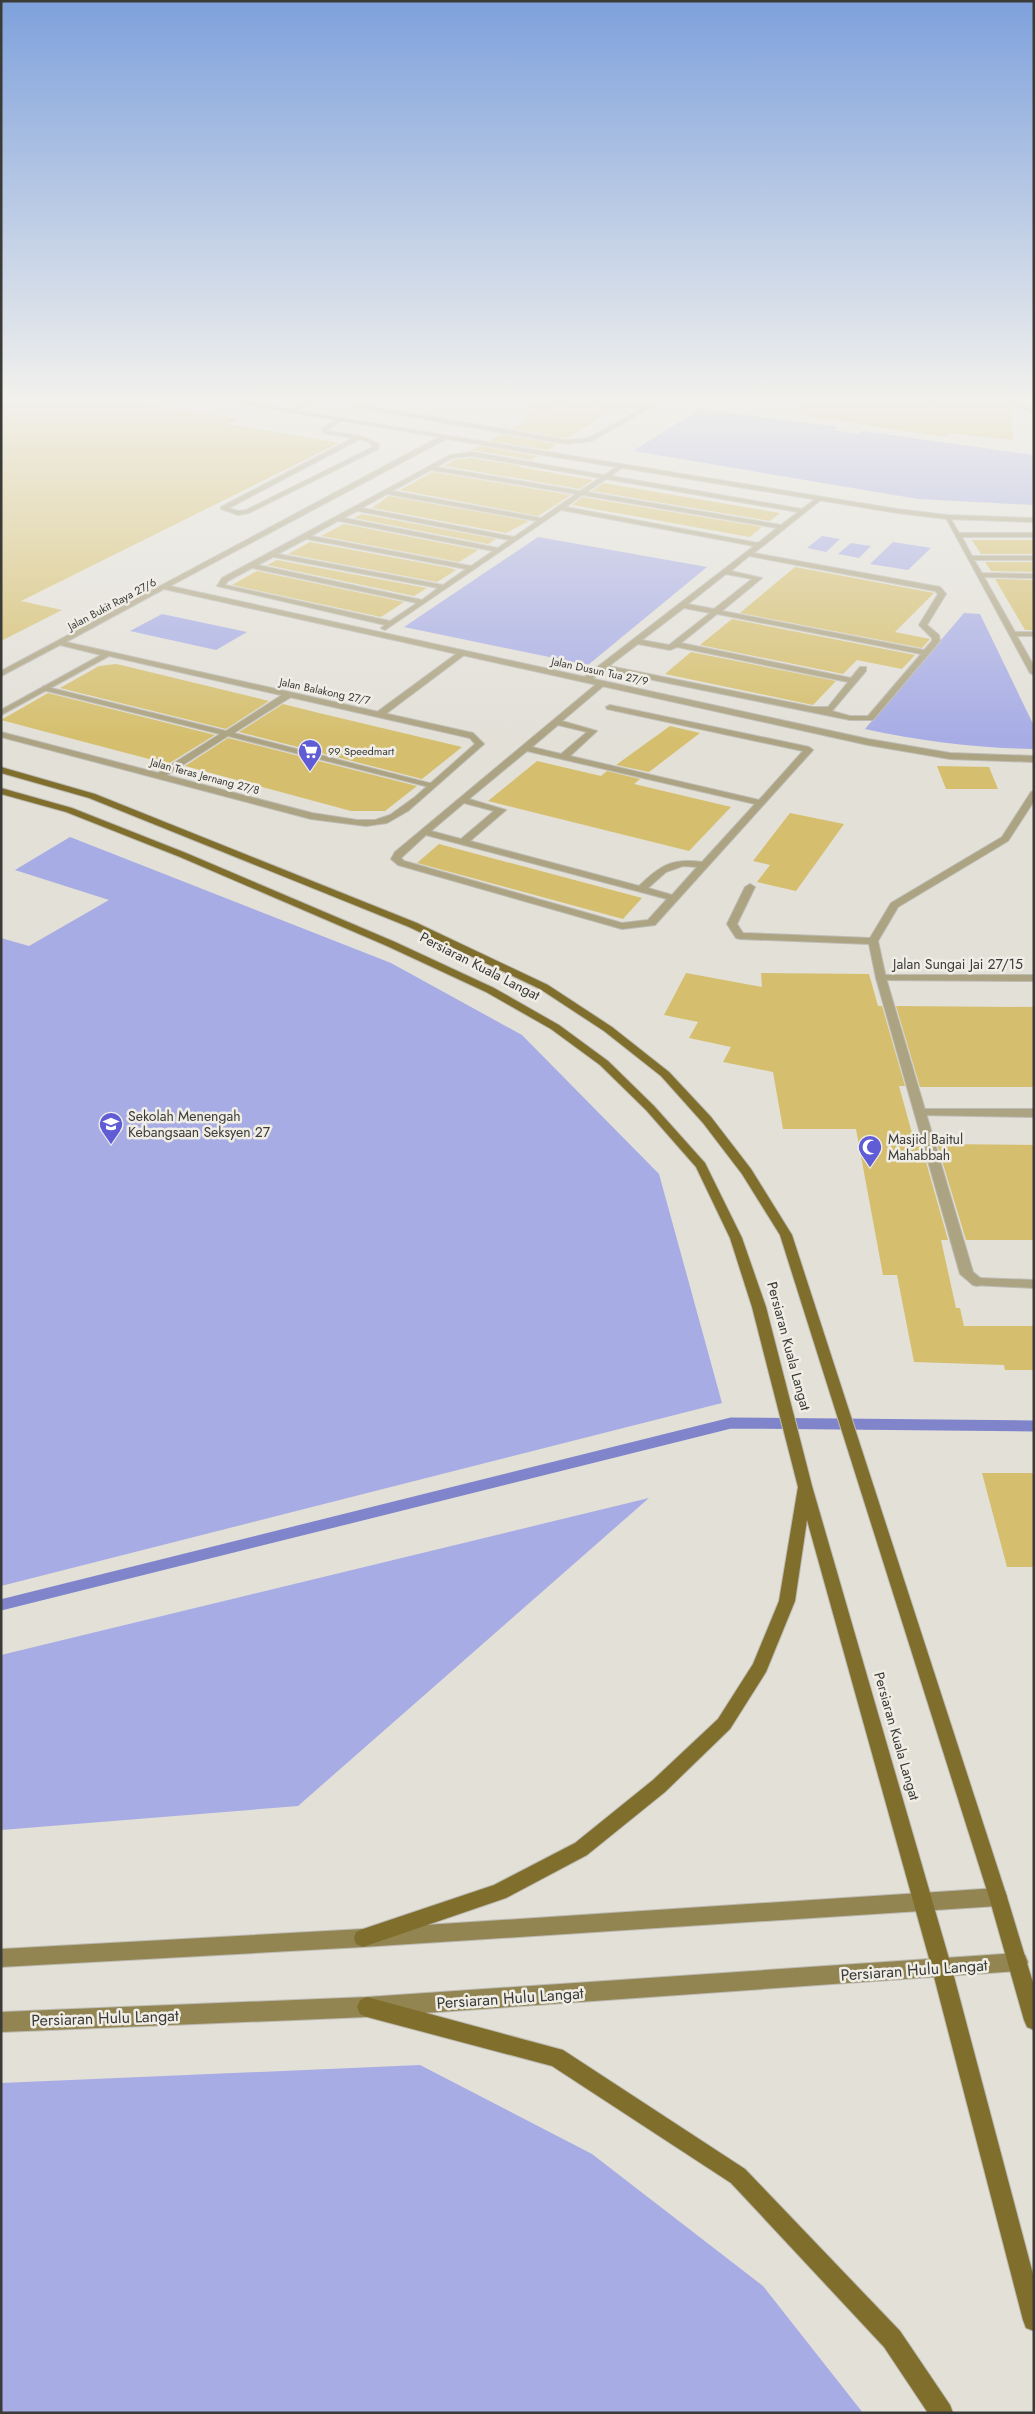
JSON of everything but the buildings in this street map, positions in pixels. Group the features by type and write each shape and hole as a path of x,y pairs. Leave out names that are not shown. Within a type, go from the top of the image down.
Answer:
{"main road":[{"name":"Persiaran Kuala Langat","path":"1,770 92,796 413,925 544,987 608,1029 666,1074 707,1120 747,1172 786,1235 998,1897 1034,2020"},
{"name":"Persiaran Kuala Langat","path":"1,791 70,810 391,944 490,990 555,1028 604,1064 650,1108 700,1166 736,1238 759,1306 805,1486 924,1901 1034,2320"},
{"path":"70,810 92,796"},
{"path":"362,1938 499,1892 581,1849 659,1786 724,1724 760,1667 787,1601 805,1486"},
{"path":"1,1958 362,1938 998,1897"},
{"name":"Persiaran Hulu Langat","path":"1,2022 367,2007 942,1969 1018,1962"},
{"path":"367,2007 556,2057 738,2176 892,2339 942,2413"}],"street":[{"name":"Jalan Bukit Raya 27/6","path":"1,674 301,514"},
{"path":"349,514 226,580 221,586 391,624"},
{"path":"383,514 516,539"},
{"path":"508,514 543,520"},
{"path":"377,634 553,514"},
{"path":"591,514 760,545"},
{"path":"704,514 783,527"},
{"path":"586,680 801,514"},
{"path":"925,514 947,517 1034,520"},
{"path":"947,517 1034,673"},
{"path":"339,519 500,550"},
{"path":"957,535 1034,535"},
{"path":"307,536 473,568"},
{"path":"274,554 444,587"},
{"path":"603,667 850,718 870,718 936,641 936,637 923,625 942,594 937,589 748,554"},
{"path":"970,558 1034,558"},
{"path":"252,566 423,602"},
{"path":"636,641 670,648 758,578 725,572"},
{"path":"980,576 1034,576"},
{"name":"Jalan Dusun Tua 27/9","path":"164,587 868,742 979,758 1034,759"},
{"path":"682,605 926,653"},
{"path":"1012,634 1034,632 1034,625"},
{"name":"Jalan Balakong 27/7","path":"60,643 473,736 480,744 402,811"},
{"path":"675,644 853,682"},
{"path":"380,714 463,652"},
{"path":"1,713 108,654"},
{"path":"813,709 830,708 863,669"},
{"path":"603,684 462,800 398,854 396,858 401,863 622,926 650,923 809,750 610,707"},
{"path":"46,688 433,785"},
{"path":"161,775 288,695"},
{"path":"556,722 593,730 563,757"},
{"name":"Jalan Teras Jernang 27/8","path":"1,734 331,820 354,823 384,821 402,811"},
{"path":"525,748 761,803"},
{"path":"1034,794 1005,838 894,905 873,941 881,978 967,1274 978,1282 1034,1284"},
{"path":"462,800 501,810 463,842"},
{"path":"424,832 673,898"},
{"path":"642,890 663,868 682,862 703,866"},
{"path":"750,887 732,924 740,936 873,941"},
{"name":"Jalan Sungai Jai 27/15","path":"881,978 1034,978"},
{"path":"920,1113 1034,1113"}],"shaded area":[{"path":"822,536 840,539 826,552 807,548"},
{"path":"538,537 707,567 588,665 404,627"},
{"path":"893,542 931,548 908,570 870,564"},
{"path":"851,543 871,546 859,558 838,554"},
{"path":"964,613 980,614 1034,726 1034,749 949,743 865,729"},
{"path":"162,614 247,632 216,650 130,631"},
{"path":"70,837 391,963 522,1035 659,1174 722,1403 1,1586 1,938 29,946 109,900 15,870"},
{"path":"649,1498 298,1806 1,1830 1,1655"},
{"path":"420,2065 592,2154 763,2286 863,2413 1,2413 1,2083"}],"waterway":[{"path":"1,1605 731,1423 1034,1426"}],"place":[{"name":"99 Speedmart","path":"310,772"},
{"name":"Sekolah Menengah Kebangsaan Seksyen 27","path":"111,1145"},
{"name":"Masjid Baitul Mahabbah","path":"870,1168"}]}
